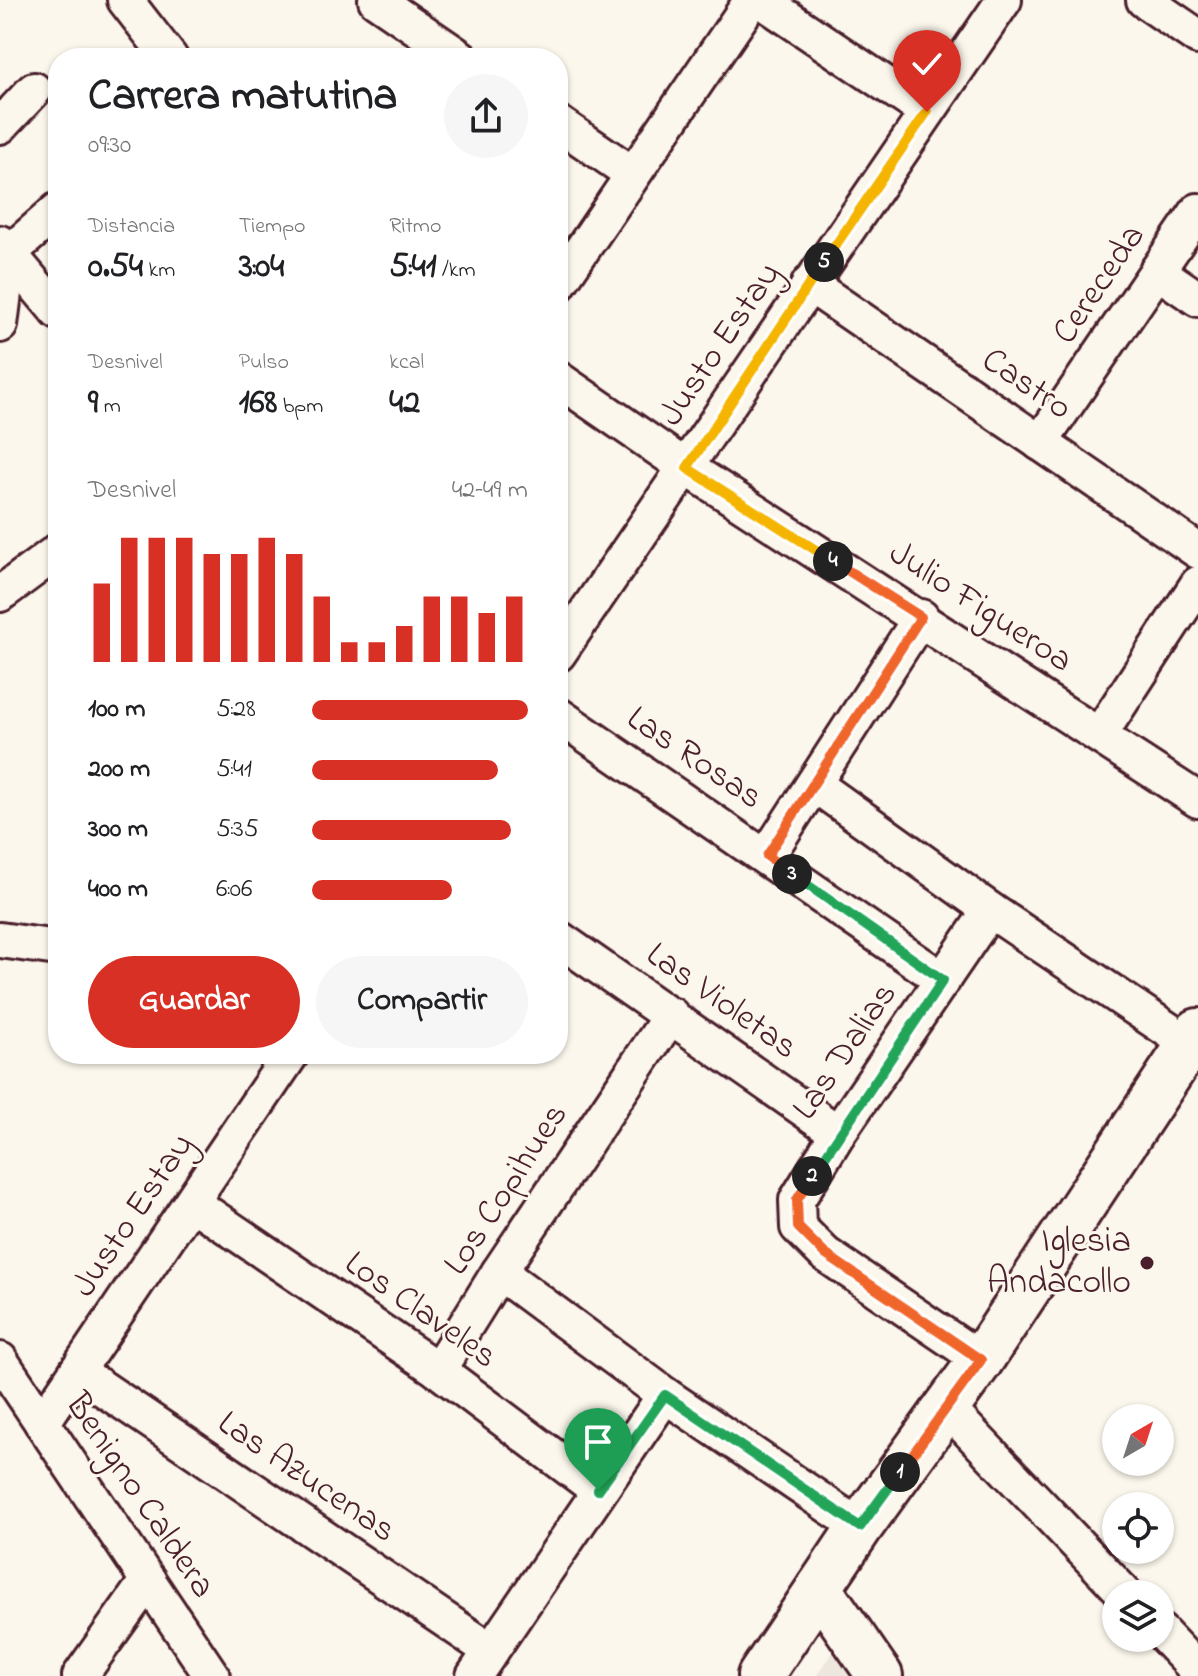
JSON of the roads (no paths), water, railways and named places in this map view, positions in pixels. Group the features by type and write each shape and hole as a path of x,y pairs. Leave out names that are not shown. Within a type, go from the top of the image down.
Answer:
{"street":[{"path":"125,0 162,48"},
{"path":"376,0 446,48"},
{"path":"568,270 631,173 752,0"},
{"path":"761,0 927,112"},
{"name":"Justo Estay","path":"568,640 1004,0"},
{"path":"1144,0 1198,37"},
{"path":"1168,0 1198,20"},
{"path":"0,126 34,90"},
{"path":"568,130 631,173"},
{"name":"Cereceda","path":"1040,443 1198,211"},
{"path":"5,248 48,217"},
{"path":"5,248 48,300"},
{"path":"0,325 5,248"},
{"path":"1157,271 1198,299"},
{"name":"Castro","path":"809,284 1198,551"},
{"name":"Julio Figueroa","path":"568,386 687,468 921,617 1198,800"},
{"path":"0,594 48,558"},
{"path":"1100,734 1198,584"},
{"path":"767,856 921,617"},
{"name":"Las Rosas","path":"568,722 943,980"},
{"name":"Las Rosas","path":"814,784 990,910 1194,1037"},
{"name":"Las Dalias","path":"981,1360 825,1254 798,1227 797,1200 838,1133 990,910"},
{"path":"0,940 48,947"},
{"name":"Las Violetas","path":"568,945 838,1133"},
{"name":"Los Copihues","path":"438,1370 499,1272 671,1015"},
{"path":"760,1676 860,1527 981,1360 1194,1037"},
{"name":"Justo Estay","path":"42,1423 284,1064"},
{"name":"Los Claveles","path":"192,1203 438,1370 598,1490"},
{"path":"499,1272 665,1395 860,1527"},
{"name":"Benigno Caldera","path":"0,1360 212,1676"},
{"name":"Las Azucenas","path":"77,1371 483,1663"},
{"path":"483,1663 665,1395"},
{"path":"947,1408 1112,1580"},
{"path":"80,1676 148,1580"},
{"path":"819,1588 880,1676"},
{"path":"1174,1646 1198,1671"}],"place":[{"name":"Iglesia Andacollo","path":"1147,1263"}]}
